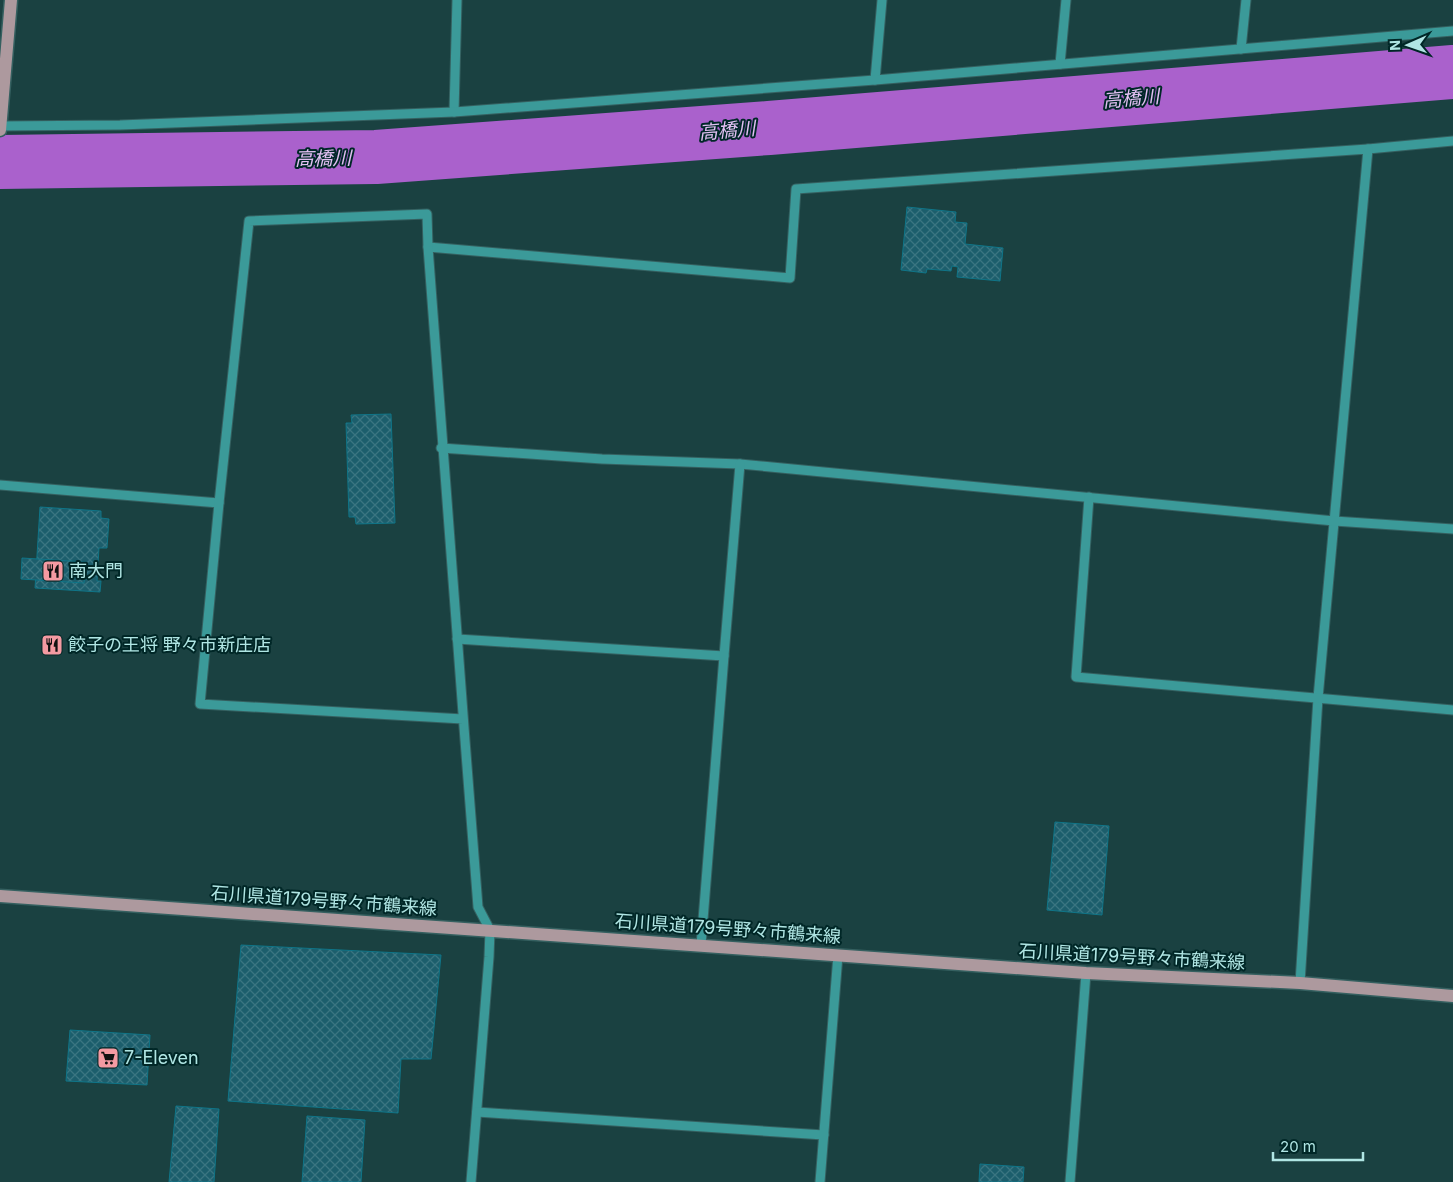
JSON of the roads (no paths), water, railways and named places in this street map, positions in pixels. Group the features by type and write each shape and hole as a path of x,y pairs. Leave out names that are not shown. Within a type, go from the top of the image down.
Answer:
{"main road":[{"path":"0,130 11,0"},
{"name":"石川県道179号野々市鶴来線","path":"0,896 1086,973 1300,984 1453,996"}],"street":[{"path":"454,112 457,0"},
{"path":"875,80 882,0"},
{"path":"1060,64 1066,0"},
{"path":"1241,49 1246,0"},
{"path":"0,126 120,125 454,112 875,80 1453,31"},
{"path":"428,247 790,278 796,190 1368,149 1453,141"},
{"path":"1300,984 1318,698 1368,149"},
{"path":"463,719 200,704 249,221 427,214 441,448 457,638 478,907 490,930 472,1182"},
{"path":"441,448 602,459 740,464 1334,521 1453,529"},
{"path":"701,945 740,464"},
{"path":"0,486 219,503"},
{"path":"1089,497 1076,677 1453,710"},
{"path":"457,638 724,656"},
{"path":"820,1182 838,955"},
{"path":"1070,1182 1086,973"},
{"path":"477,1112 824,1136"}],"waterway":[{"name":"高橋川","path":"0,162 376,157 769,128 1453,72"}],"place":[{"name":"南大門","path":"53,571"},
{"name":"餃子の王将 野々市新庄店","path":"52,645"},
{"name":"7-Eleven","path":"108,1058"}]}
